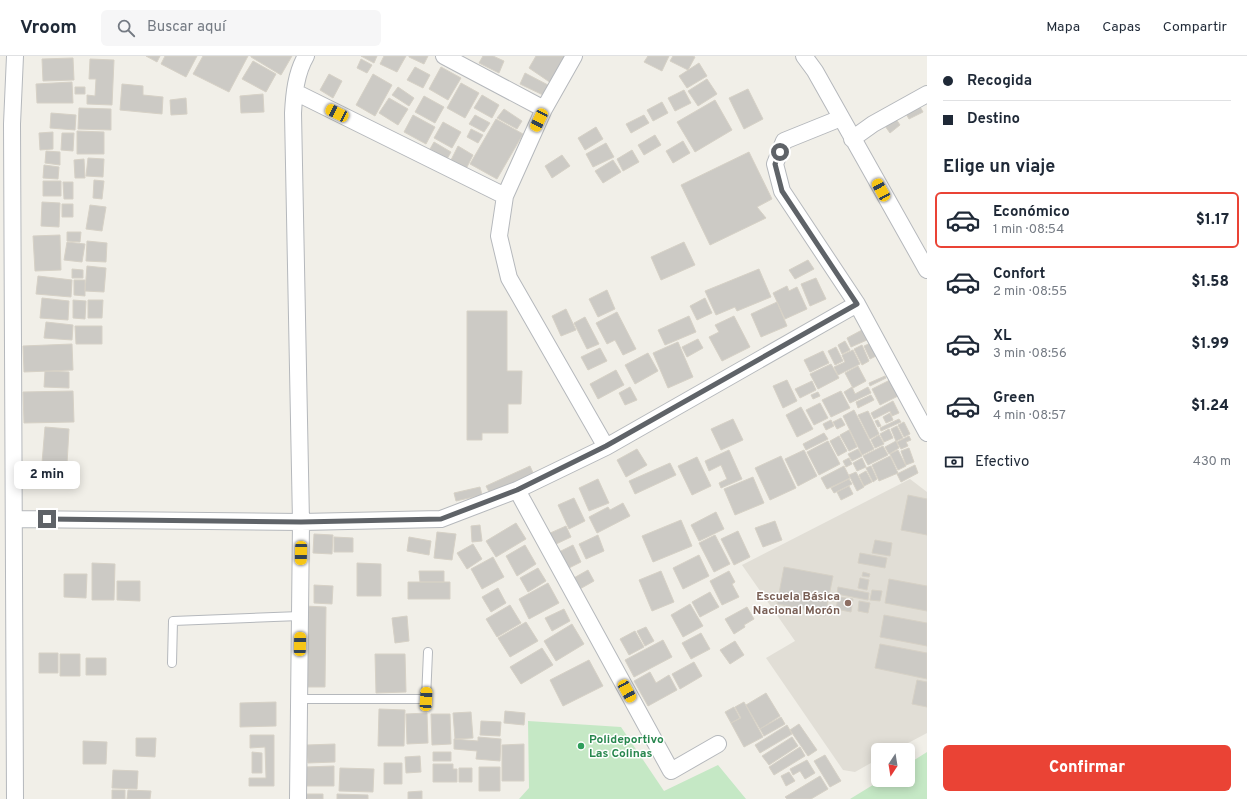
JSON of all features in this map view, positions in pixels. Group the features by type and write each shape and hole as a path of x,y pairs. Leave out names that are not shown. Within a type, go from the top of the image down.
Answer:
{"street":[{"path":"15,56 12,124 15,519 15,799"},
{"path":"298,799 301,522 292,113 294,92 302,64 306,56"},
{"path":"444,56 544,109"},
{"path":"574,56 544,109 505,196 499,236 509,278 606,446"},
{"path":"804,56 815,71 927,270"},
{"path":"294,92 505,196"},
{"path":"852,139 873,124 927,94"},
{"path":"841,118 784,141 775,164 782,191 857,304 927,433"},
{"path":"15,519 301,522 441,519 517,490 606,446 857,304"},
{"path":"517,490 671,771 718,744"}],"lane":[{"path":"172,663 173,621 300,616"},
{"path":"299,698 426,699 428,652"}],"shaded area":[{"name":"Escuela Básica Nacional Morón","path":"910,479 927,492 927,733 908,743 871,743 871,763 855,772 843,770 766,658 795,641 742,565"}],"green space":[{"name":"Polideportivo Las Colinas","path":"528,721 621,727 664,791 718,765 746,799 519,799 529,788"},
{"path":"927,752 927,799 850,799 871,786 915,787 915,760"}],"building":[{"path":"146,56 160,56 157,62"},
{"path":"165,56 197,56 186,77 161,64"},
{"path":"203,56 248,56 229,92 193,74"},
{"path":"251,56 292,56 281,75"},
{"path":"361,56 377,56 374,63"},
{"path":"384,56 406,56 397,72 380,64"},
{"path":"409,56 428,56 424,64"},
{"path":"483,56 493,56 504,61 499,73 479,63"},
{"path":"536,56 568,56 551,83 529,68"},
{"path":"648,56 669,56 662,71 644,62"},
{"path":"673,56 695,57 688,70 670,61"},
{"path":"73,58 74,80 43,81 42,59"},
{"path":"90,59 114,60 112,105 87,104 87,95 95,96 96,79 89,79"},
{"path":"361,59 372,65 367,73 357,68"},
{"path":"253,61 276,74 266,92 242,79"},
{"path":"699,63 707,76 687,88 679,76"},
{"path":"415,67 430,75 423,88 407,80"},
{"path":"441,67 461,78 448,100 429,89"},
{"path":"525,73 548,85 543,95 520,84"},
{"path":"329,74 342,81 333,98 320,90"},
{"path":"373,74 392,85 375,116 356,105"},
{"path":"707,79 717,94 698,106 688,91"},
{"path":"72,82 73,103 37,103 36,84"},
{"path":"461,83 479,93 465,118 447,108"},
{"path":"122,84 143,86 143,95 163,97 162,114 120,110"},
{"path":"75,87 85,87 85,94 75,94"},
{"path":"398,87 414,98 409,106 392,95"},
{"path":"748,89 763,119 744,129 729,98"},
{"path":"684,90 691,103 675,111 668,98"},
{"path":"263,94 264,112 241,113 240,96"},
{"path":"482,95 499,105 492,118 474,108"},
{"path":"424,96 444,107 435,123 415,112"},
{"path":"186,98 187,114 171,115 170,100"},
{"path":"389,98 408,109 398,125 379,113"},
{"path":"715,100 732,130 695,152 677,122"},
{"path":"662,102 668,113 653,121 647,110"},
{"path":"919,105 923,112 909,119 905,112"},
{"path":"79,108 111,109 111,130 78,129"},
{"path":"504,109 522,121 517,129 497,118"},
{"path":"51,113 76,115 75,130 50,128"},
{"path":"413,115 435,127 426,144 404,132"},
{"path":"475,115 490,123 484,132 469,124"},
{"path":"644,115 649,123 631,133 626,124"},
{"path":"496,119 523,134 497,179 470,164"},
{"path":"896,119 900,125 890,133 885,126"},
{"path":"443,122 461,132 452,148 434,138"},
{"path":"596,127 603,139 585,150 578,138"},
{"path":"471,129 483,135 478,143 467,137"},
{"path":"77,131 104,132 104,154 77,154"},
{"path":"53,132 53,149 40,150 39,133"},
{"path":"62,133 74,133 73,151 61,150"},
{"path":"655,135 661,145 644,155 638,145"},
{"path":"683,141 690,153 673,163 666,151"},
{"path":"434,142 451,152 447,159 430,149"},
{"path":"606,143 614,157 593,167 586,154"},
{"path":"458,146 473,155 466,169 451,160"},
{"path":"632,150 639,162 623,171 617,159"},
{"path":"46,151 60,152 60,165 45,163"},
{"path":"749,152 772,199 757,207 766,218 710,245 681,185"},
{"path":"562,155 570,166 552,178 545,166"},
{"path":"88,158 104,159 103,177 86,176"},
{"path":"84,159 85,178 75,178 74,160"},
{"path":"613,160 621,172 603,183 595,171"},
{"path":"44,165 59,167 58,179 43,178"},
{"path":"94,180 104,181 102,199 93,198"},
{"path":"43,181 61,181 61,196 43,196"},
{"path":"63,182 73,182 73,199 64,199"},
{"path":"42,202 60,203 59,227 41,226"},
{"path":"62,204 73,204 73,217 62,217"},
{"path":"90,205 106,207 102,231 86,229"},
{"path":"67,232 81,232 80,242 67,241"},
{"path":"60,235 61,270 35,271 33,236"},
{"path":"87,241 107,243 106,262 86,261"},
{"path":"67,242 85,244 82,262 64,260"},
{"path":"684,242 695,265 661,280 651,257"},
{"path":"808,260 814,269 795,279 789,270"},
{"path":"87,266 106,268 104,292 85,291"},
{"path":"72,269 83,270 83,278 72,278"},
{"path":"759,269 771,297 737,311 735,307 716,315 705,291"},
{"path":"38,276 72,280 71,297 36,294"},
{"path":"816,278 826,299 810,306 801,284"},
{"path":"74,280 85,280 85,296 74,295"},
{"path":"787,286 789,291 797,287 807,309 785,319 773,293"},
{"path":"607,290 615,309 598,317 589,299"},
{"path":"42,298 69,301 68,320 40,318"},
{"path":"705,298 712,313 697,320 690,306"},
{"path":"73,300 86,301 85,319 73,318"},
{"path":"88,300 103,300 102,318 88,318"},
{"path":"777,302 787,326 761,337 751,314"},
{"path":"566,309 576,330 561,336 552,316"},
{"path":"467,311 507,311 507,371 522,371 521,404 508,404 508,433 482,433 482,440 467,440"},
{"path":"617,312 636,349 623,355 615,340 607,344 596,323"},
{"path":"689,316 696,332 665,345 658,330"},
{"path":"734,316 750,347 722,361 709,337 719,332 715,325"},
{"path":"585,317 599,344 587,349 574,323"},
{"path":"46,322 73,325 72,340 44,338"},
{"path":"75,326 102,326 102,344 76,344"},
{"path":"862,330 867,340 851,347 847,338"},
{"path":"698,339 703,348 687,357 682,347"},
{"path":"845,341 850,350 842,354 838,345"},
{"path":"875,341 882,353 870,359 864,346"},
{"path":"678,342 693,377 668,388 653,353"},
{"path":"72,344 73,370 24,372 23,346"},
{"path":"862,345 869,361 862,365 854,349"},
{"path":"836,347 843,361 835,365 828,351"},
{"path":"600,348 607,361 588,370 581,357"},
{"path":"853,350 860,364 838,375 834,367 845,362 842,355"},
{"path":"823,351 829,363 810,372 804,360"},
{"path":"648,353 658,371 635,384 625,365"},
{"path":"831,364 839,378 818,389 810,374"},
{"path":"858,366 866,381 853,388 845,373"},
{"path":"616,370 624,385 598,399 590,384"},
{"path":"45,371 69,372 69,388 44,387"},
{"path":"885,376 886,378 870,386 869,383"},
{"path":"787,380 797,401 783,408 773,386"},
{"path":"890,380 898,396 880,405 872,389"},
{"path":"812,381 816,390 800,398 795,389"},
{"path":"630,387 637,400 625,405 619,393"},
{"path":"852,387 855,394 868,387 871,393 850,403 844,392"},
{"path":"73,391 74,422 24,423 23,392"},
{"path":"841,391 850,408 831,417 822,400"},
{"path":"818,392 820,396 813,399 811,395"},
{"path":"871,395 874,400 858,408 856,402"},
{"path":"893,401 899,413 892,416 890,411 874,419 871,413"},
{"path":"820,403 828,418 814,425 806,410"},
{"path":"801,407 813,429 797,437 786,415"},
{"path":"854,410 874,449 862,455 843,416"},
{"path":"868,411 879,434 870,439 858,415"},
{"path":"890,413 893,420 886,423 883,417"},
{"path":"841,418 845,425 837,429 833,422"},
{"path":"733,419 743,440 721,450 711,429"},
{"path":"899,419 901,422 881,431 880,428"},
{"path":"831,420 834,426 826,430 823,424"},
{"path":"878,420 881,426 878,427 875,421"},
{"path":"904,422 910,434 904,437 898,425"},
{"path":"897,426 903,438 896,441 891,429"},
{"path":"45,427 69,429 67,464 42,463"},
{"path":"889,429 893,438 884,442 880,434"},
{"path":"849,430 857,447 849,451 840,435"},
{"path":"824,433 828,439 806,450 803,444"},
{"path":"879,435 884,444 875,448 871,440"},
{"path":"839,436 847,451 838,456 830,441"},
{"path":"909,436 911,440 906,442 908,446 901,449 897,442"},
{"path":"828,441 840,464 819,475 807,452"},
{"path":"896,441 899,448 889,454 885,447"},
{"path":"883,446 888,455 868,465 863,456"},
{"path":"909,448 914,462 906,465 901,451"},
{"path":"637,449 647,465 626,477 617,460"},
{"path":"858,449 862,456 852,461 848,454"},
{"path":"729,450 742,479 721,488 719,483 727,479 721,465 709,471 705,461"},
{"path":"804,450 817,476 798,486 785,459"},
{"path":"898,450 906,466 898,470 890,454"},
{"path":"781,456 796,488 770,500 755,468"},
{"path":"890,456 898,473 879,481 872,465"},
{"path":"697,457 711,486 692,495 678,466"},
{"path":"849,458 852,464 846,467 843,461"},
{"path":"862,458 866,467 857,471 853,463"},
{"path":"670,463 676,475 635,494 629,481"},
{"path":"915,465 918,473 901,482 897,474"},
{"path":"530,466 534,475 490,494 486,486"},
{"path":"844,466 850,478 827,489 821,478"},
{"path":"871,466 877,479 873,482 866,468"},
{"path":"866,471 872,482 864,486 859,475"},
{"path":"856,472 864,487 857,491 849,475"},
{"path":"753,477 764,503 735,515 724,489"},
{"path":"598,479 609,503 589,511 579,488"},
{"path":"849,479 852,484 834,493 831,488"},
{"path":"849,486 853,494 841,500 837,492"},
{"path":"480,487 482,495 456,501 454,493"},
{"path":"908,495 927,499 927,535 901,530"},
{"path":"574,498 585,521 569,529 558,505"},
{"path":"623,503 630,516 597,533 589,517 608,507 610,510"},
{"path":"716,512 724,529 699,541 691,525"},
{"path":"681,520 692,546 653,562 642,536"},
{"path":"775,521 782,540 763,547 755,528"},
{"path":"516,523 526,539 496,557 486,541"},
{"path":"480,525 482,541 472,542 471,526"},
{"path":"566,526 571,537 554,545 548,534"},
{"path":"738,531 750,557 734,565 721,539"},
{"path":"437,532 456,534 452,560 434,558"},
{"path":"314,534 333,535 332,554 313,553"},
{"path":"598,535 604,551 586,559 579,544"},
{"path":"715,535 730,564 714,572 699,543"},
{"path":"334,537 353,538 353,552 334,552"},
{"path":"409,537 431,541 429,555 407,551"},
{"path":"875,540 892,543 890,556 872,553"},
{"path":"473,544 482,559 467,569 457,553"},
{"path":"525,545 536,564 517,576 506,556"},
{"path":"573,545 581,562 565,570 557,553"},
{"path":"860,553 887,558 885,568 858,563"},
{"path":"699,555 709,576 683,589 673,568"},
{"path":"493,557 504,577 482,589 471,569"},
{"path":"92,563 115,564 114,600 92,600"},
{"path":"357,563 381,564 381,596 357,596"},
{"path":"784,567 833,576 825,616 809,614 810,610 777,604"},
{"path":"538,568 546,581 528,592 520,578"},
{"path":"588,570 594,581 578,590 572,579"},
{"path":"419,571 444,571 444,582 420,582"},
{"path":"661,571 674,602 652,611 639,580"},
{"path":"729,571 735,582 732,584 739,597 722,605 710,581"},
{"path":"863,572 870,574 869,577 862,576"},
{"path":"64,574 87,574 86,598 64,597"},
{"path":"860,578 869,580 867,590 858,588"},
{"path":"889,579 927,586 927,611 885,603"},
{"path":"117,581 140,581 140,601 117,600"},
{"path":"408,582 450,582 450,599 408,599"},
{"path":"548,583 559,603 529,619 519,599"},
{"path":"314,585 333,586 332,604 314,603"},
{"path":"838,587 869,593 868,600 837,594"},
{"path":"498,588 506,603 491,612 482,597"},
{"path":"872,590 882,591 880,601 870,600"},
{"path":"710,592 719,607 700,617 692,602"},
{"path":"838,597 853,599 851,612 836,609"},
{"path":"859,601 870,603 868,613 858,611"},
{"path":"690,604 703,626 683,637 671,615"},
{"path":"510,605 521,623 497,637 486,619"},
{"path":"304,606 326,607 325,687 303,687"},
{"path":"747,607 754,619 734,634 725,619"},
{"path":"564,609 570,621 552,631 545,618"},
{"path":"884,615 927,623 927,646 880,637"},
{"path":"407,616 409,641 395,643 392,618"},
{"path":"526,622 538,641 510,657 498,638"},
{"path":"572,624 584,644 556,661 544,641"},
{"path":"646,627 654,641 645,646 637,631"},
{"path":"635,631 644,647 629,655 620,639"},
{"path":"701,633 710,649 691,659 682,643"},
{"path":"663,640 672,657 634,677 625,660"},
{"path":"735,641 744,655 730,664 720,650"},
{"path":"880,644 927,653 927,679 875,668"},
{"path":"542,648 553,665 521,684 510,667"},
{"path":"39,653 58,653 58,673 39,673"},
{"path":"60,654 80,654 80,676 60,676"},
{"path":"375,654 405,654 406,692 376,693"},
{"path":"86,658 106,658 106,675 86,675"},
{"path":"589,660 603,686 563,706 550,680"},
{"path":"694,662 702,676 680,689 672,674"},
{"path":"650,672 656,683 669,675 677,690 648,706 634,681"},
{"path":"917,680 927,682 927,707 912,704"},
{"path":"766,693 780,716 760,729 746,705"},
{"path":"276,702 276,726 240,727 240,703"},
{"path":"744,702 763,737 744,747 731,723 741,718 735,707"},
{"path":"734,707 740,718 731,723 725,712"},
{"path":"379,709 405,710 404,746 378,746"},
{"path":"505,711 525,713 524,725 504,723"},
{"path":"471,712 473,738 455,739 453,713"},
{"path":"427,713 428,743 407,744 406,714"},
{"path":"431,714 450,714 451,744 432,745"},
{"path":"781,717 785,724 764,736 760,729"},
{"path":"481,721 501,722 500,736 480,735"},
{"path":"799,724 817,750 808,756 790,730"},
{"path":"787,725 792,734 760,753 755,745"},
{"path":"250,735 274,735 274,786 249,786 249,778 266,778 265,747 250,748"},
{"path":"478,737 501,739 500,761 476,759 477,751 454,749 454,739 478,741"},
{"path":"792,737 798,746 769,765 762,756"},
{"path":"136,738 156,738 155,757 136,756"},
{"path":"83,741 107,742 106,764 83,764"},
{"path":"335,744 335,762 308,763 307,745"},
{"path":"524,744 524,781 502,781 502,745"},
{"path":"800,747 805,756 774,775 769,767"},
{"path":"252,752 262,753 262,773 252,773"},
{"path":"433,752 451,752 451,761 433,761"},
{"path":"825,755 841,781 830,787 814,761"},
{"path":"420,756 421,772 406,773 405,757"},
{"path":"807,760 815,773 805,779 800,771 793,775 790,769"},
{"path":"384,763 402,763 402,784 384,784"},
{"path":"433,764 453,764 453,769 457,769 457,782 433,782"},
{"path":"334,766 334,786 306,786 305,767"},
{"path":"479,767 500,767 500,791 479,791"},
{"path":"340,768 374,769 373,792 339,791"},
{"path":"459,768 472,768 472,782 459,782"},
{"path":"113,770 138,771 137,789 112,788"},
{"path":"789,772 795,781 786,786 781,776"},
{"path":"820,776 828,789 811,799 787,799 785,797"},
{"path":"112,790 125,790 125,799 112,799"},
{"path":"128,790 151,791 150,799 127,799"},
{"path":"422,791 422,799 408,799 408,792"},
{"path":"305,794 323,794 323,799 305,799"},
{"path":"337,794 368,795 368,799 337,799"}],"place":[{"name":"Escuela Básica Nacional Morón","path":"848,603"},
{"name":"Polideportivo Las Colinas","path":"581,746"}],"route":[{"path":"47,519 301,522 441,519 517,490 606,446 857,304 782,191 775,164 780,152"}]}
